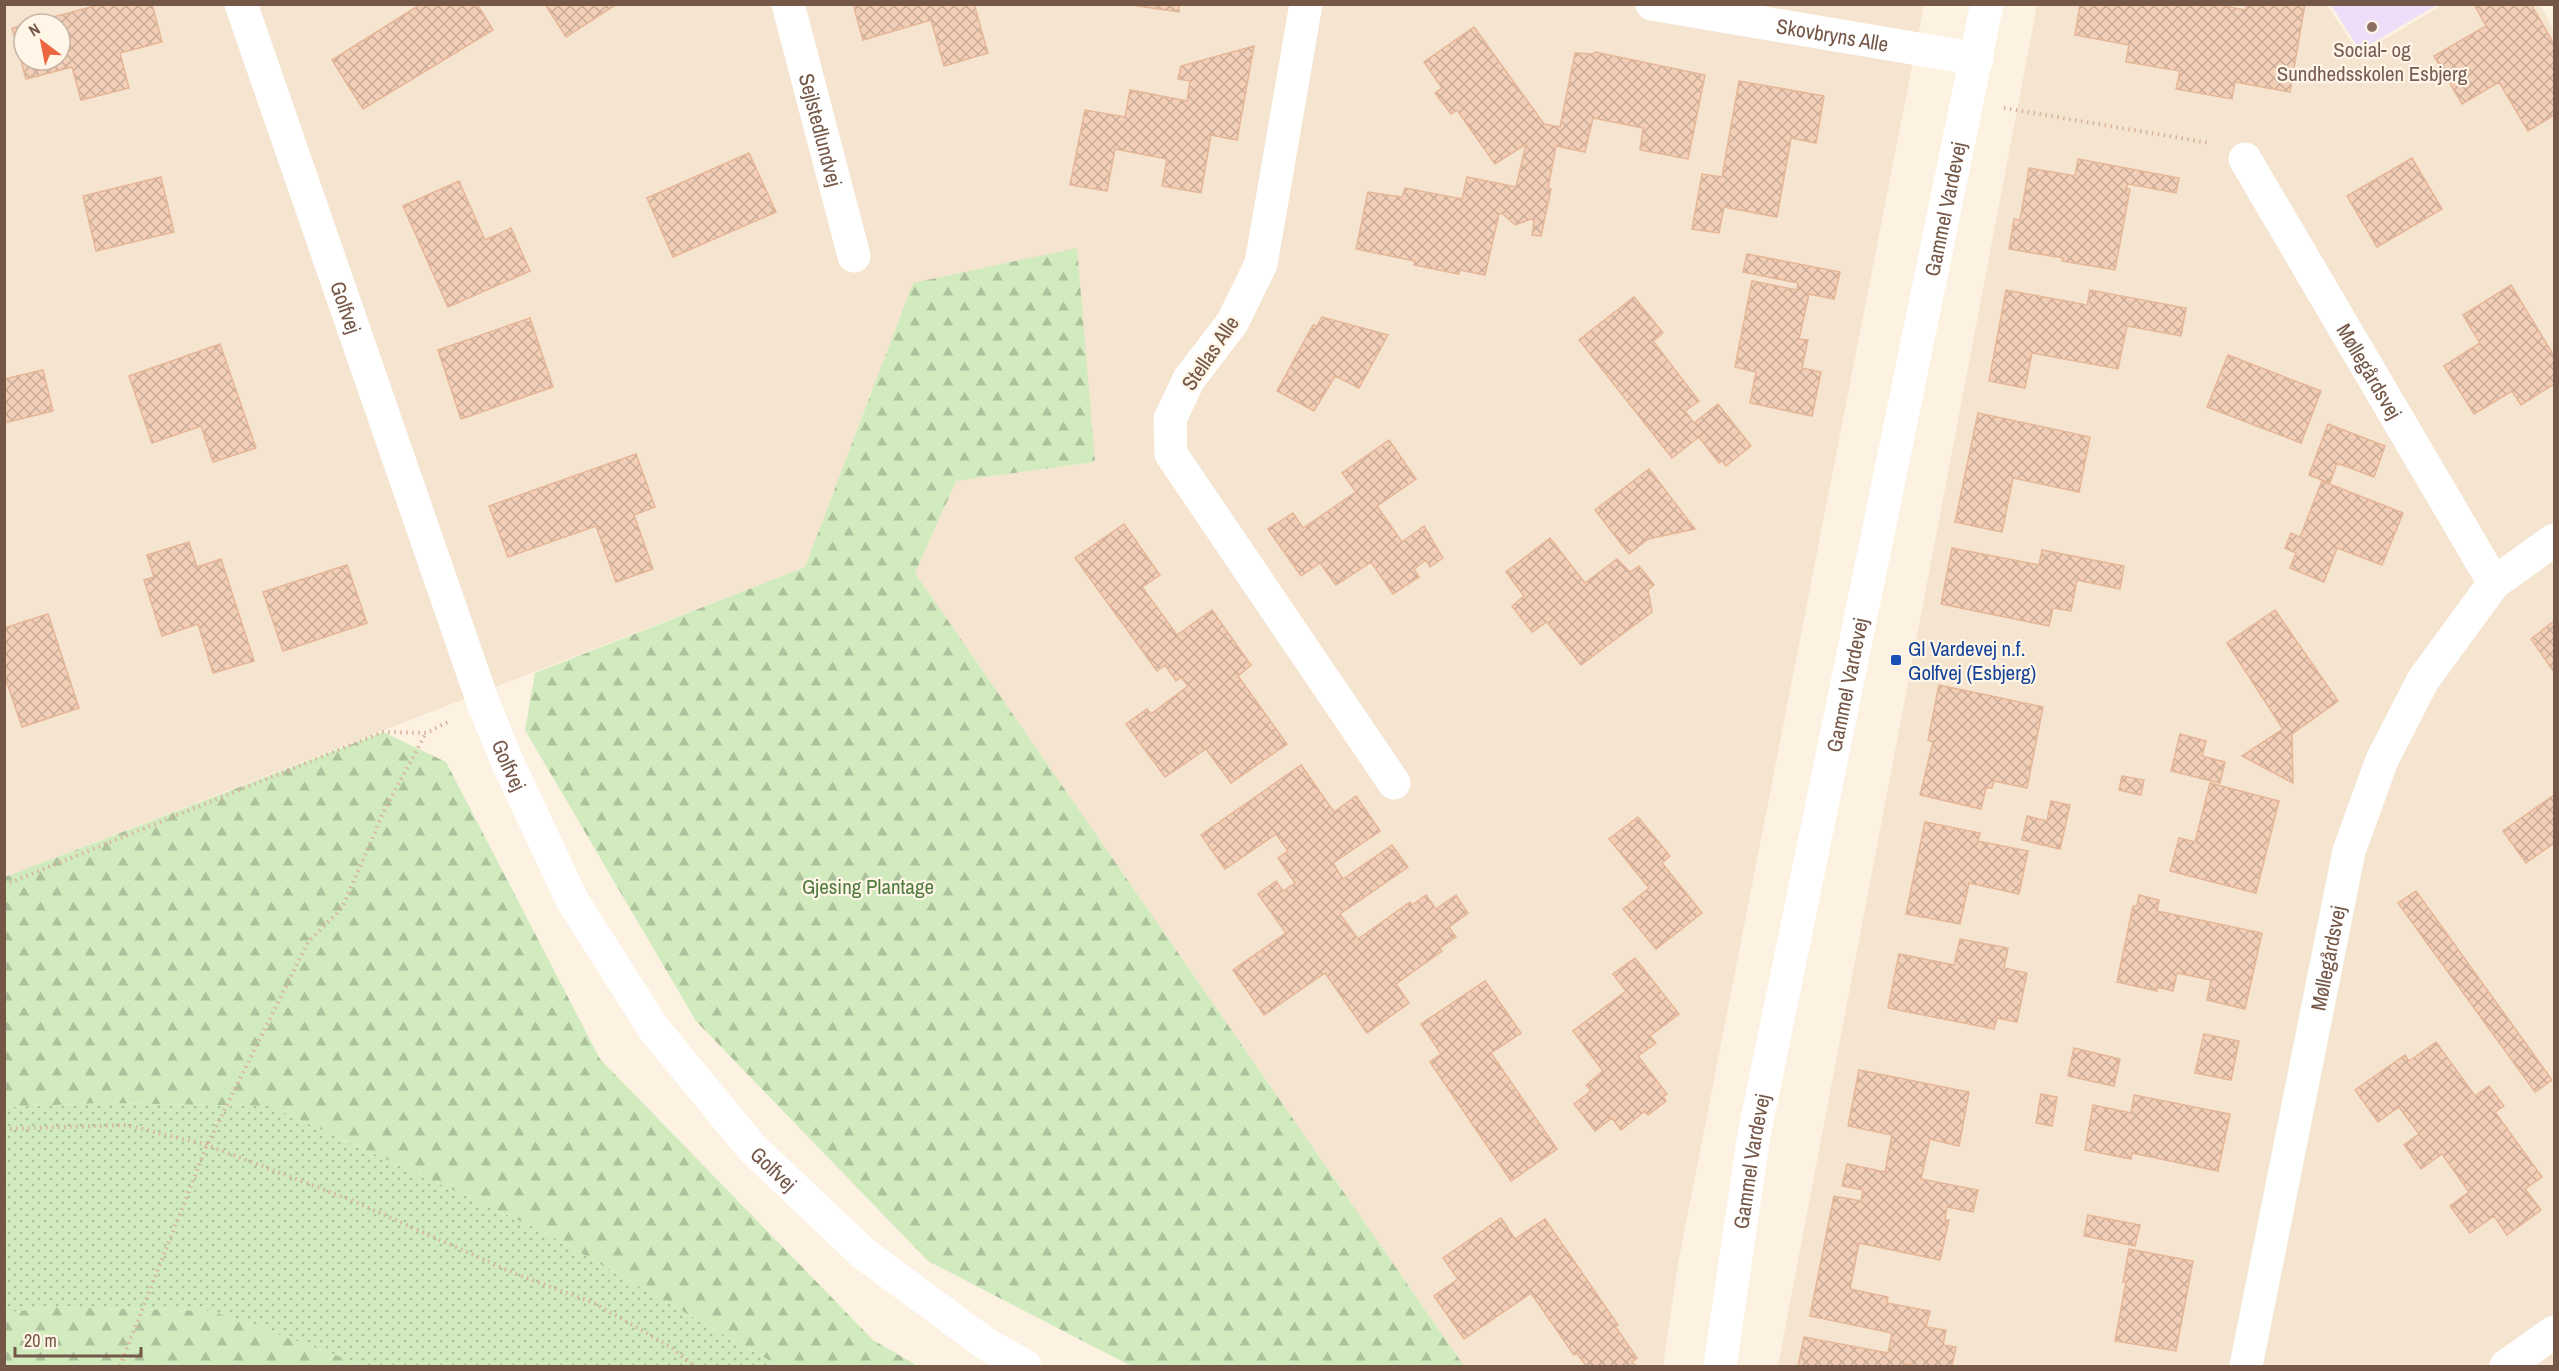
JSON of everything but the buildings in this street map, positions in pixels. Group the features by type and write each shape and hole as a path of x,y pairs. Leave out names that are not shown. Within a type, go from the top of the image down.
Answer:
{"street":[{"name":"Golfvej","path":"242,4 484,705 507,761 572,900 654,1029 752,1148 863,1253 986,1344 1026,1366"},
{"name":"Sejlstedlundvej","path":"788,4 854,256"},
{"name":"Stellas Alle","path":"1306,4 1261,264 1232,323 1189,379 1170,419 1171,454 1394,783"},
{"name":"Skovbryns Alle","path":"1652,4 1977,59"},
{"name":"Gammel Vardevej","path":"1720,1366 1754,1135 1987,4"},
{"name":"Møllegårdsvej","path":"2245,159 2494,583"},
{"name":"Møllegårdsvej","path":"2246,1366 2349,851 2382,760 2423,680 2494,583 2554,540"},
{"path":"2506,1366 2554,1332"}],"path":[{"path":"1968,101 2228,147 2245,159"},
{"path":"4,885 383,732 426,733 484,705"},
{"path":"120,1366 207,1145 308,942 342,908 384,812 426,733"},
{"path":"4,1129 126,1125 207,1145 351,1200 518,1275 592,1302 671,1347 694,1366"}],"shaded area":[{"path":"5,5 1924,5 1678,1264 1663,1366 1464,1366 915,573 956,481 1095,462 913,283 805,567 5,877"},
{"path":"2037,5 2327,5 2359,54 2443,5 2540,5 2554,30 2554,1366 1778,1366"},
{"name":"Social- og Sundhedsskolen Esbjerg","path":"2331,5 2437,5 2360,50"}],"green space":[{"name":"Gjesing Plantage","path":"1077,248 1095,462 956,481 915,573 1464,1366 1131,1366 928,1261 696,1021 525,730 535,673 805,567 913,283"},
{"path":"383,732 446,762 600,1059 873,1340 918,1366 779,1366 542,1231 270,1106 102,1103 5,1107 5,877"},
{"path":"102,1103 270,1106 542,1231 779,1366 366,1366 212,1311 52,1307 5,1313 4,1107"},
{"path":"52,1307 212,1311 366,1366 5,1366 5,1313"}],"place":[{"name":"Social- og Sundhedsskolen Esbjerg","path":"2372,27"},
{"name":"Gl Vardevej n.f. Golfvej (Esbjerg)","path":"1896,660"}]}
